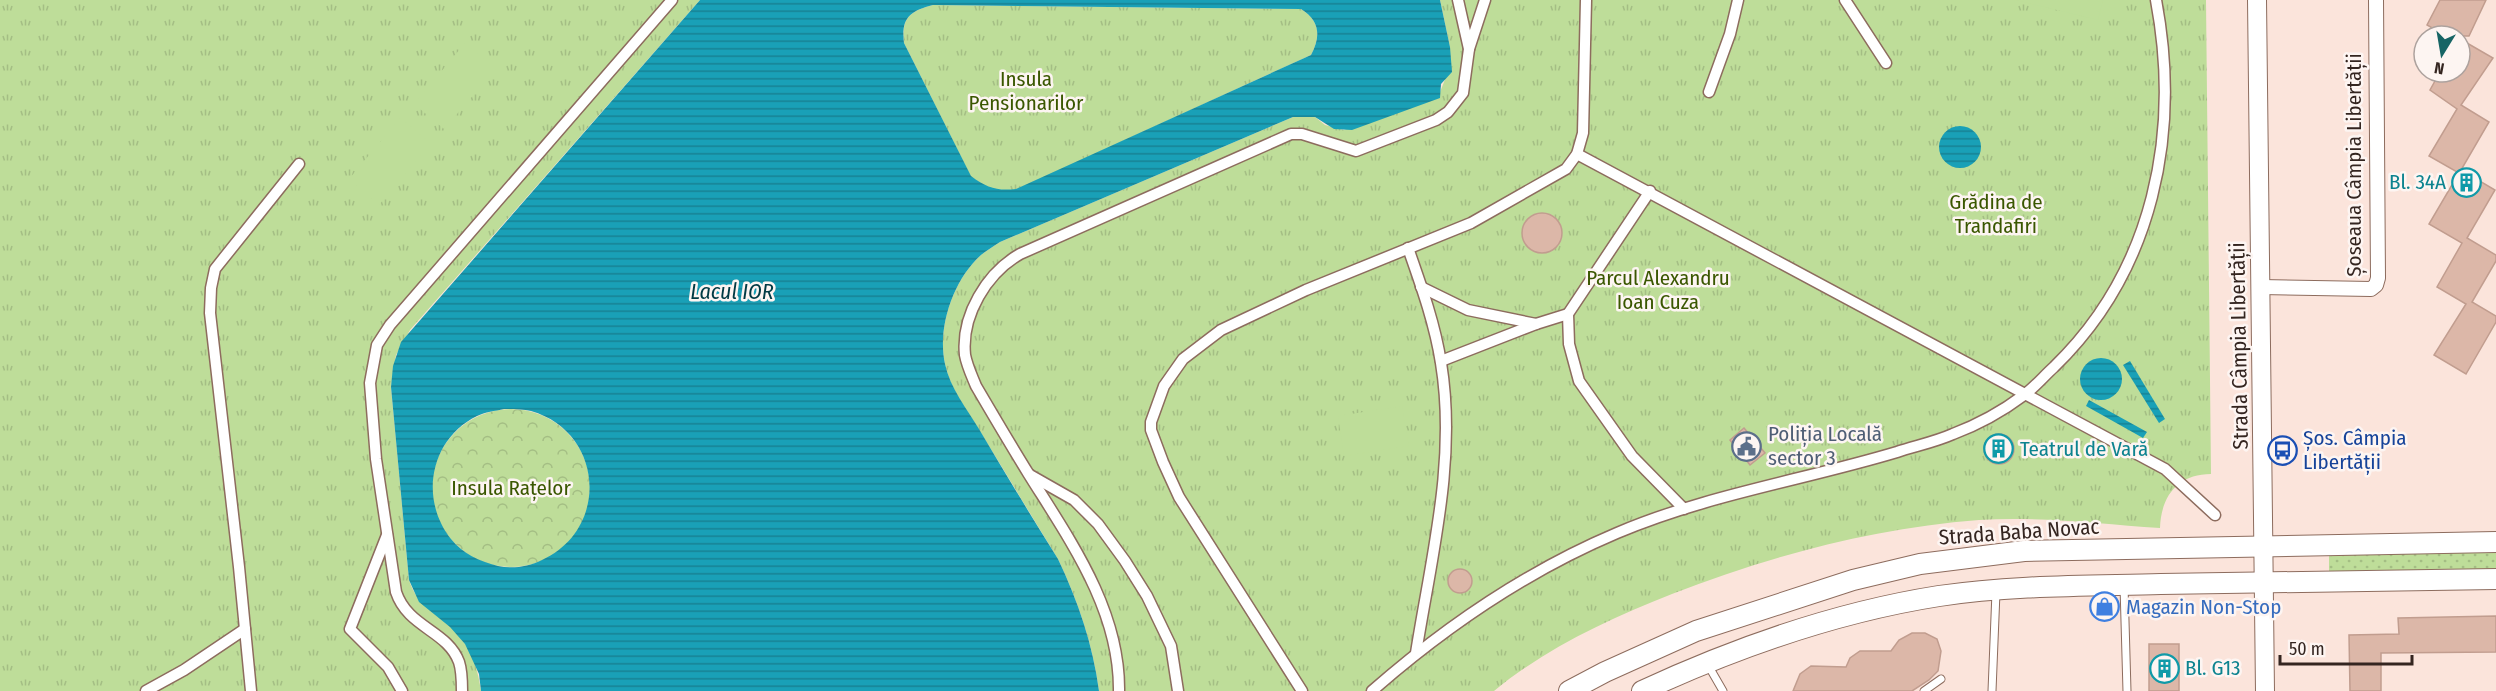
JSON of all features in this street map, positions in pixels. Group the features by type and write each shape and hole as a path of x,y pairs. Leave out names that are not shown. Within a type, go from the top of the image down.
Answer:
{"main road":[{"name":"Strada Baba Novac","path":"1569,691 1605,672 1696,631 1853,580 1920,564 2024,551 2496,542"},
{"path":"1642,691 1707,663 1778,638 1871,611 1941,596 1996,590 2124,585 2496,579"}],"street":[{"path":"462,691 459,664 452,650 436,635 410,617 401,605 395,585 374,437 370,382 373,357 381,336 672,0"},
{"path":"1458,0 1469,49"},
{"path":"1119,691 1113,647 1097,593 1069,534 1029,474 976,386 965,355 972,314 985,286 1002,266 1020,254 1291,134 1302,134 1356,151 1436,120 1448,112 1462,93 1469,49 1485,0"},
{"path":"1302,691 1179,497 1151,430 1151,422 1164,386 1183,359 1221,330 1306,290 1471,223 1566,169 1578,154 1583,133 1586,0"},
{"path":"1709,92 1730,34 1738,0"},
{"path":"1845,0 1886,63"},
{"path":"1372,691 1416,653 1522,581 1616,533 1684,509 1859,463 1953,435 2025,394 2081,340 2109,301 2130,261 2146,219 2161,156 2164,91 2162,39 2156,0"},
{"name":"Strada Câmpia Libertății","path":"2257,0 2265,691"},
{"name":"Șoseaua Câmpia Libertății","path":"2260,287 2371,289 2376,285 2378,278 2376,0"},
{"path":"1578,154 2165,469 2215,515"},
{"path":"251,691 210,313 211,288 215,269 299,164"},
{"path":"1650,191 1568,314 1569,344 1579,381 1632,456 1684,509"},
{"path":"1408,248 1421,286 1441,362 1446,406 1442,498 1416,653"},
{"path":"1421,286 1468,310 1536,324"},
{"path":"1441,362 1536,324 1568,314"},
{"path":"1029,474 1074,500 1098,524 1125,561 1147,596 1171,646 1178,691"},
{"path":"387,534 350,629 388,667 402,691"},
{"path":"146,691 184,670 245,629"}],"lane":[{"path":"2124,585 2127,691"},
{"path":"1992,691 1996,590"},
{"path":"1707,663 1723,691"},
{"path":"1924,691 1941,679"}],"green space":[{"path":"0,0 700,0 410,330 396,355 391,387 409,580 424,604 464,641 474,661 481,691 0,691"},
{"name":"Parcul Alexandru Ioan Cuza","path":"1440,0 2206,0 2211,474 2189,478 2174,489 2164,506 2160,528 2047,520 1979,520 1861,537 1784,556 1709,580 1602,624 1535,661 1494,691 1099,691 1084,624 1058,559 960,400 947,373 943,335 945,320 955,291 971,265 1000,242 1293,117 1315,117 1325,125 1344,130 1440,92 1446,77 1450,47"},
{"path":"2016,0 2103,0 2098,20"},
{"name":"Insula Pensionarilor","path":"933,5 1301,9 1312,19 1317,35 1311,55 1016,190 1002,190 987,187 971,177 904,43 904,28 908,17 918,10"},
{"path":"465,43 496,69 444,129 414,104"},
{"path":"400,118 431,143 379,205 349,179"},
{"path":"1402,406 1409,446 1344,456 1338,416"},
{"name":"Insula Rațelor","path":"511,409 526,410 541,415 555,422 567,432 577,444 584,458 589,473 589,503 584,518 577,532 567,544 555,554 541,561 526,566 511,567 496,566 481,561 467,554 455,544 445,532 438,518 433,503 432,488 433,473 438,458 445,444 455,432 467,422 481,415 496,410"},
{"path":"2496,551 2496,569 2329,572 2329,554"}],"water":[{"name":"Lacul IOR","path":"700,0 1440,0 1450,47 1452,72 1441,84 1440,98 1352,130 1334,129 1315,117 1293,117 1000,242 971,265 955,291 945,320 943,335 947,373 959,398 1058,559 1084,624 1099,691 481,691 479,674 465,644 450,627 419,602 409,580 391,387 393,366 401,342","holes":["933,5 1301,9 1312,19 1317,35 1311,55 1016,189 1003,190 987,186 971,176 904,43 904,28 908,17 918,10","504,409 531,411 555,422 573,439 584,459 589,482 588,505 579,527 564,546 542,560 526,566 498,566 466,553 451,539 441,523 435,506 434,471 449,439 461,426 477,416"]},
{"path":"1960,126 1975,132 1981,147 1975,162 1960,168 1945,162 1939,147 1945,132"},
{"path":"2101,358 2116,364 2122,379 2116,394 2101,400 2086,394 2080,379 2086,364"},
{"path":"2130,361 2165,419 2159,423 2123,365"},
{"path":"2089,400 2147,432 2143,438 2086,406"}],"building":[{"path":"2440,0 2486,0 2472,30 2472,24 2428,24"},
{"name":"Bl. 34A","path":"2472,46 2493,58 2461,105 2489,122 2461,170 2495,190 2467,238 2496,255 2496,261 2472,302 2496,316 2496,322 2466,374 2434,355 2466,304 2437,287 2462,243 2429,224 2459,173 2429,156 2457,109 2430,90 2433,84 2472,84"},
{"path":"1542,213 1556,219 1562,233 1556,247 1542,253 1528,247 1522,233 1528,219"},
{"name":"Poliția Locală sector 3","path":"1744,428 1765,453 1750,465 1730,440"},
{"name":"Teatrul de Vară","path":"1999,434 2010,438 2014,449 2010,460 1999,464 1988,460 1984,449 1988,438"},
{"path":"1460,569 1468,573 1472,581 1468,589 1460,593 1452,589 1448,581 1452,573"},
{"path":"2496,616 2496,652 2381,653 2381,691 2350,691 2349,635 2399,634 2398,618"},
{"path":"1912,633 1925,633 1937,639 1941,651 1938,671 1912,691 1793,691 1800,674 1811,666 1846,667 1850,658 1860,651 1891,651 1899,640"},
{"name":"Bl. G13","path":"2149,644 2179,644 2179,691 2149,691"}],"place":[{"name":"Bl. 34A","path":"2467,182"},
{"name":"Poliția Locală sector 3","path":"1747,446"},
{"name":"Teatrul de Vară","path":"1999,449"},
{"name":"Șos. Câmpia Libertății","path":"2282,450"},
{"name":"Magazin Non-Stop","path":"2105,607"},
{"name":"Bl. G13","path":"2164,668"}],"park label":[{"name":"Grădina de Trandafiri","path":"1996,214"}]}
